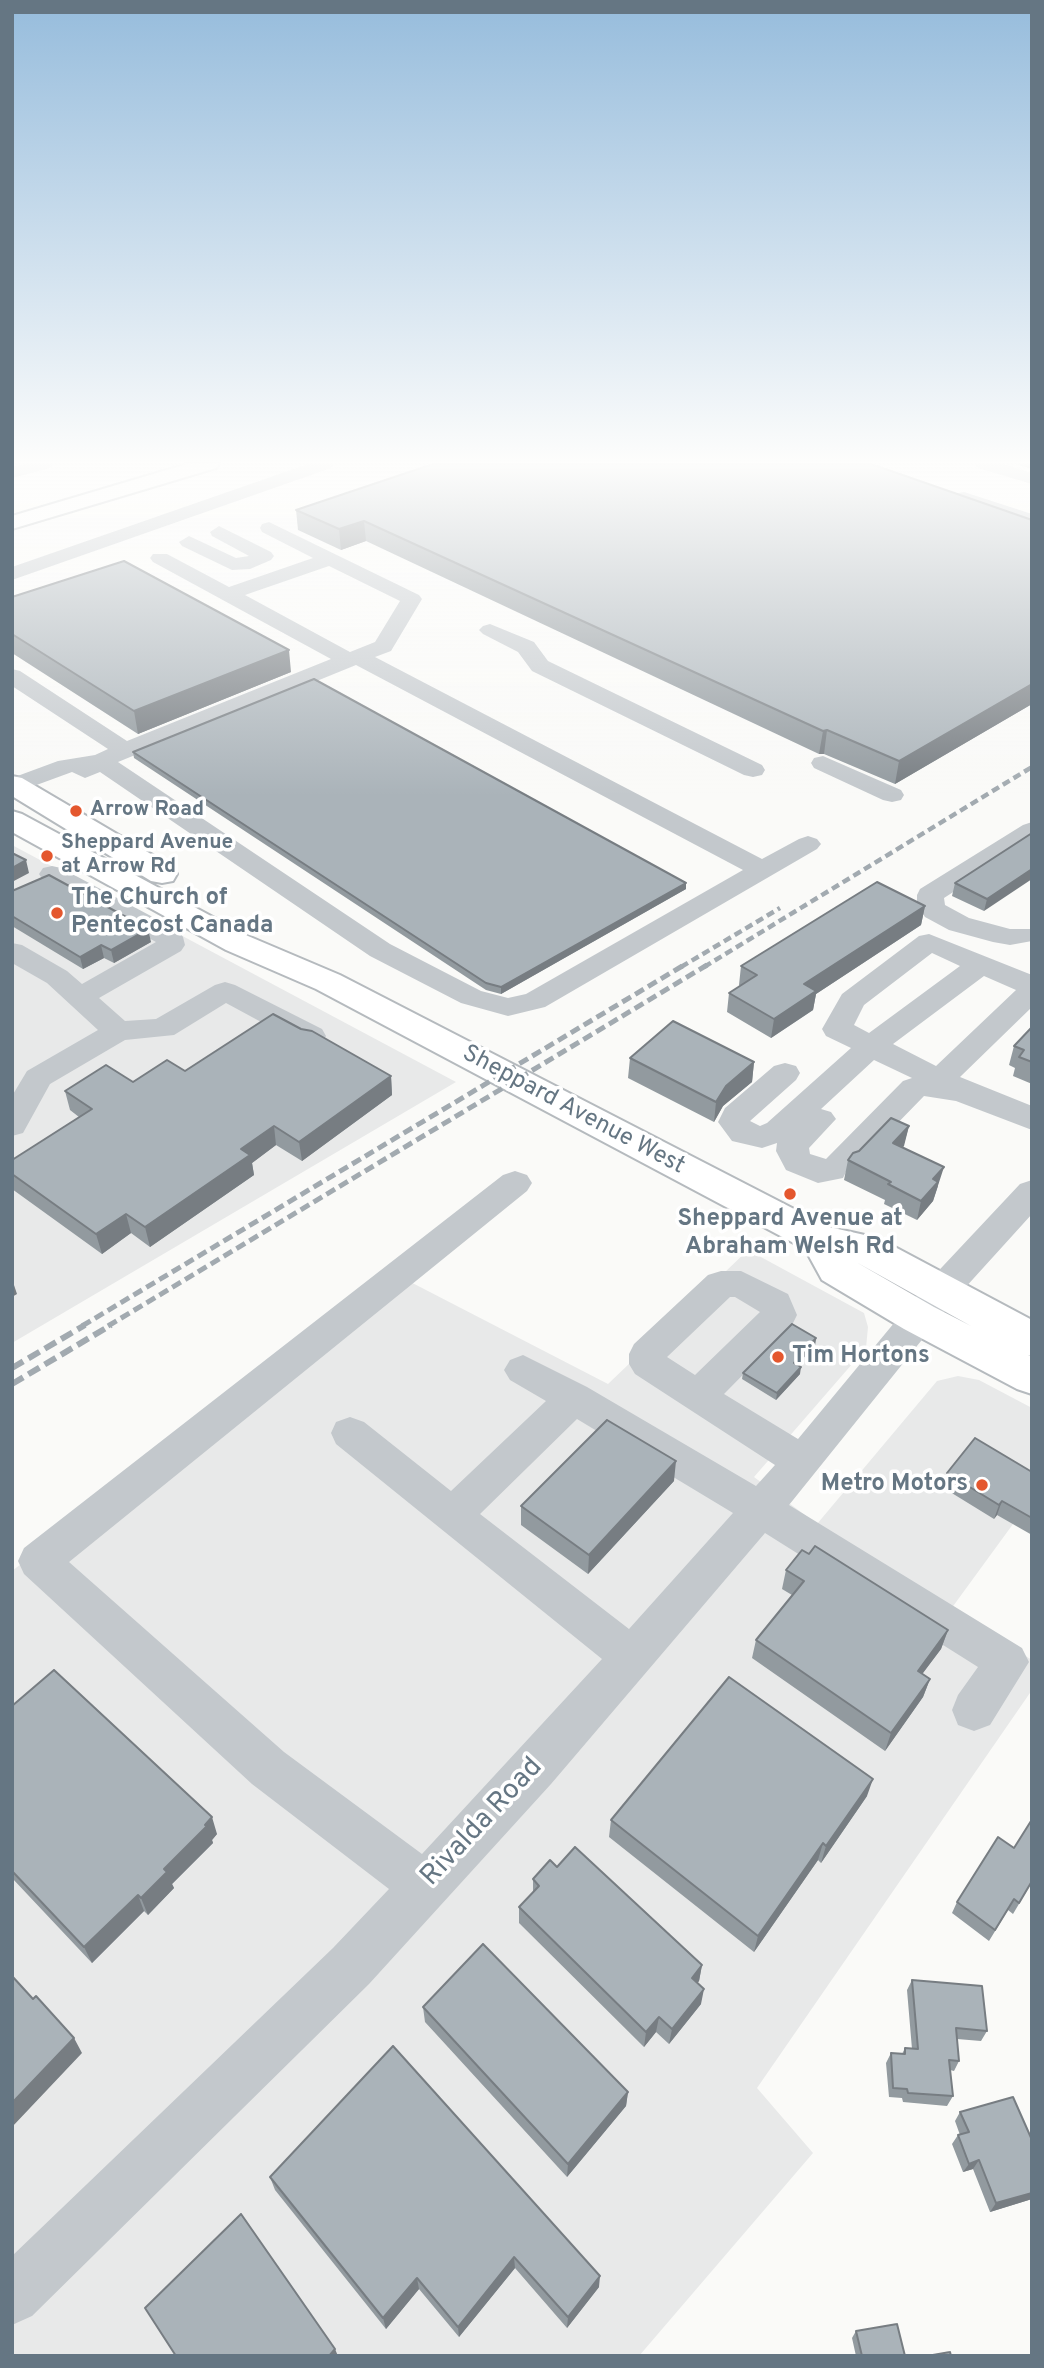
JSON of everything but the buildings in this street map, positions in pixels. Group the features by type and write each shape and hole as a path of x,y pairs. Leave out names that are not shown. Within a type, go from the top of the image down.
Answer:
{"main road":[{"name":"Sheppard Avenue West","path":"15,796 82,859 237,943 328,982 819,1239 836,1269 1032,1340"},
{"name":"Sheppard Avenue West","path":"15,796 264,933 328,982"},
{"name":"Sheppard Avenue West","path":"930,1305 1032,1377"}],"street":[{"path":"186,575 229,594 763,870"},
{"path":"229,594 285,575"},
{"path":"15,796 79,775 100,761 383,646 412,599 362,575"},
{"path":"490,630 526,647 540,666 752,769"},
{"path":"12,676 126,751"},
{"path":"100,761 380,950 471,997 502,1006 517,1007 535,1001 808,844"},
{"path":"823,763 892,795"},
{"path":"1029,930 1010,937 959,924 935,911 930,895 1032,830"},
{"path":"82,859 42,879 169,937 171,945 82,999"},
{"path":"939,1080 1032,988 929,942 852,1000 837,1029 879,1051 970,1095 1032,1119"},
{"path":"12,951 57,977 118,1031"},
{"path":"785,1073 736,1115 734,1122 743,1133 762,1138 778,1132 981,964"},
{"path":"12,1125 25,1075 118,1031 163,1028 225,991 316,1039"},
{"path":"879,1051 793,1144 792,1151 798,1162 818,1172 836,1165 914,1088 935,1087 970,1095"},
{"path":"425,1886 268,1768 38,1561 515,1183"},
{"name":"Rivalda Road","path":"12,2296 351,1966 535,1768 802,1462 930,1305 1032,1192"},
{"path":"752,1312 689,1390 802,1462"},
{"path":"523,1370 761,1509 1007,1662 974,1710"},
{"path":"452,1516 574,1398"},
{"path":"350,1433 632,1657"}],"shaded area":[{"path":"12,845 456,1082 12,1343"},
{"path":"748,1250 864,1313 868,1327 866,1348 754,1477 817,1524 937,1381 958,1376 979,1380 1032,1408 1032,1498 951,1609 1032,1660 1032,1690 757,2088 813,2153 639,2356 12,2356 12,1571 395,1274 608,1384"}],"railway":[{"path":"704,967 1032,767"},
{"path":"681,967 780,908"},
{"path":"82,1326 684,965"},
{"path":"108,1326 707,965"},
{"path":"12,1368 85,1325"},
{"path":"12,1384 111,1325"}],"place":[{"name":"Arrow Road","path":"76,811"},
{"name":"Sheppard Avenue at Arrow Rd","path":"47,856"},
{"name":"The Church of Pentecost Canada","path":"57,913"},
{"name":"Sheppard Avenue at Abraham Welsh Rd","path":"790,1194"},
{"name":"Tim Hortons","path":"778,1357"},
{"name":"Metro Motors","path":"982,1485"}]}
